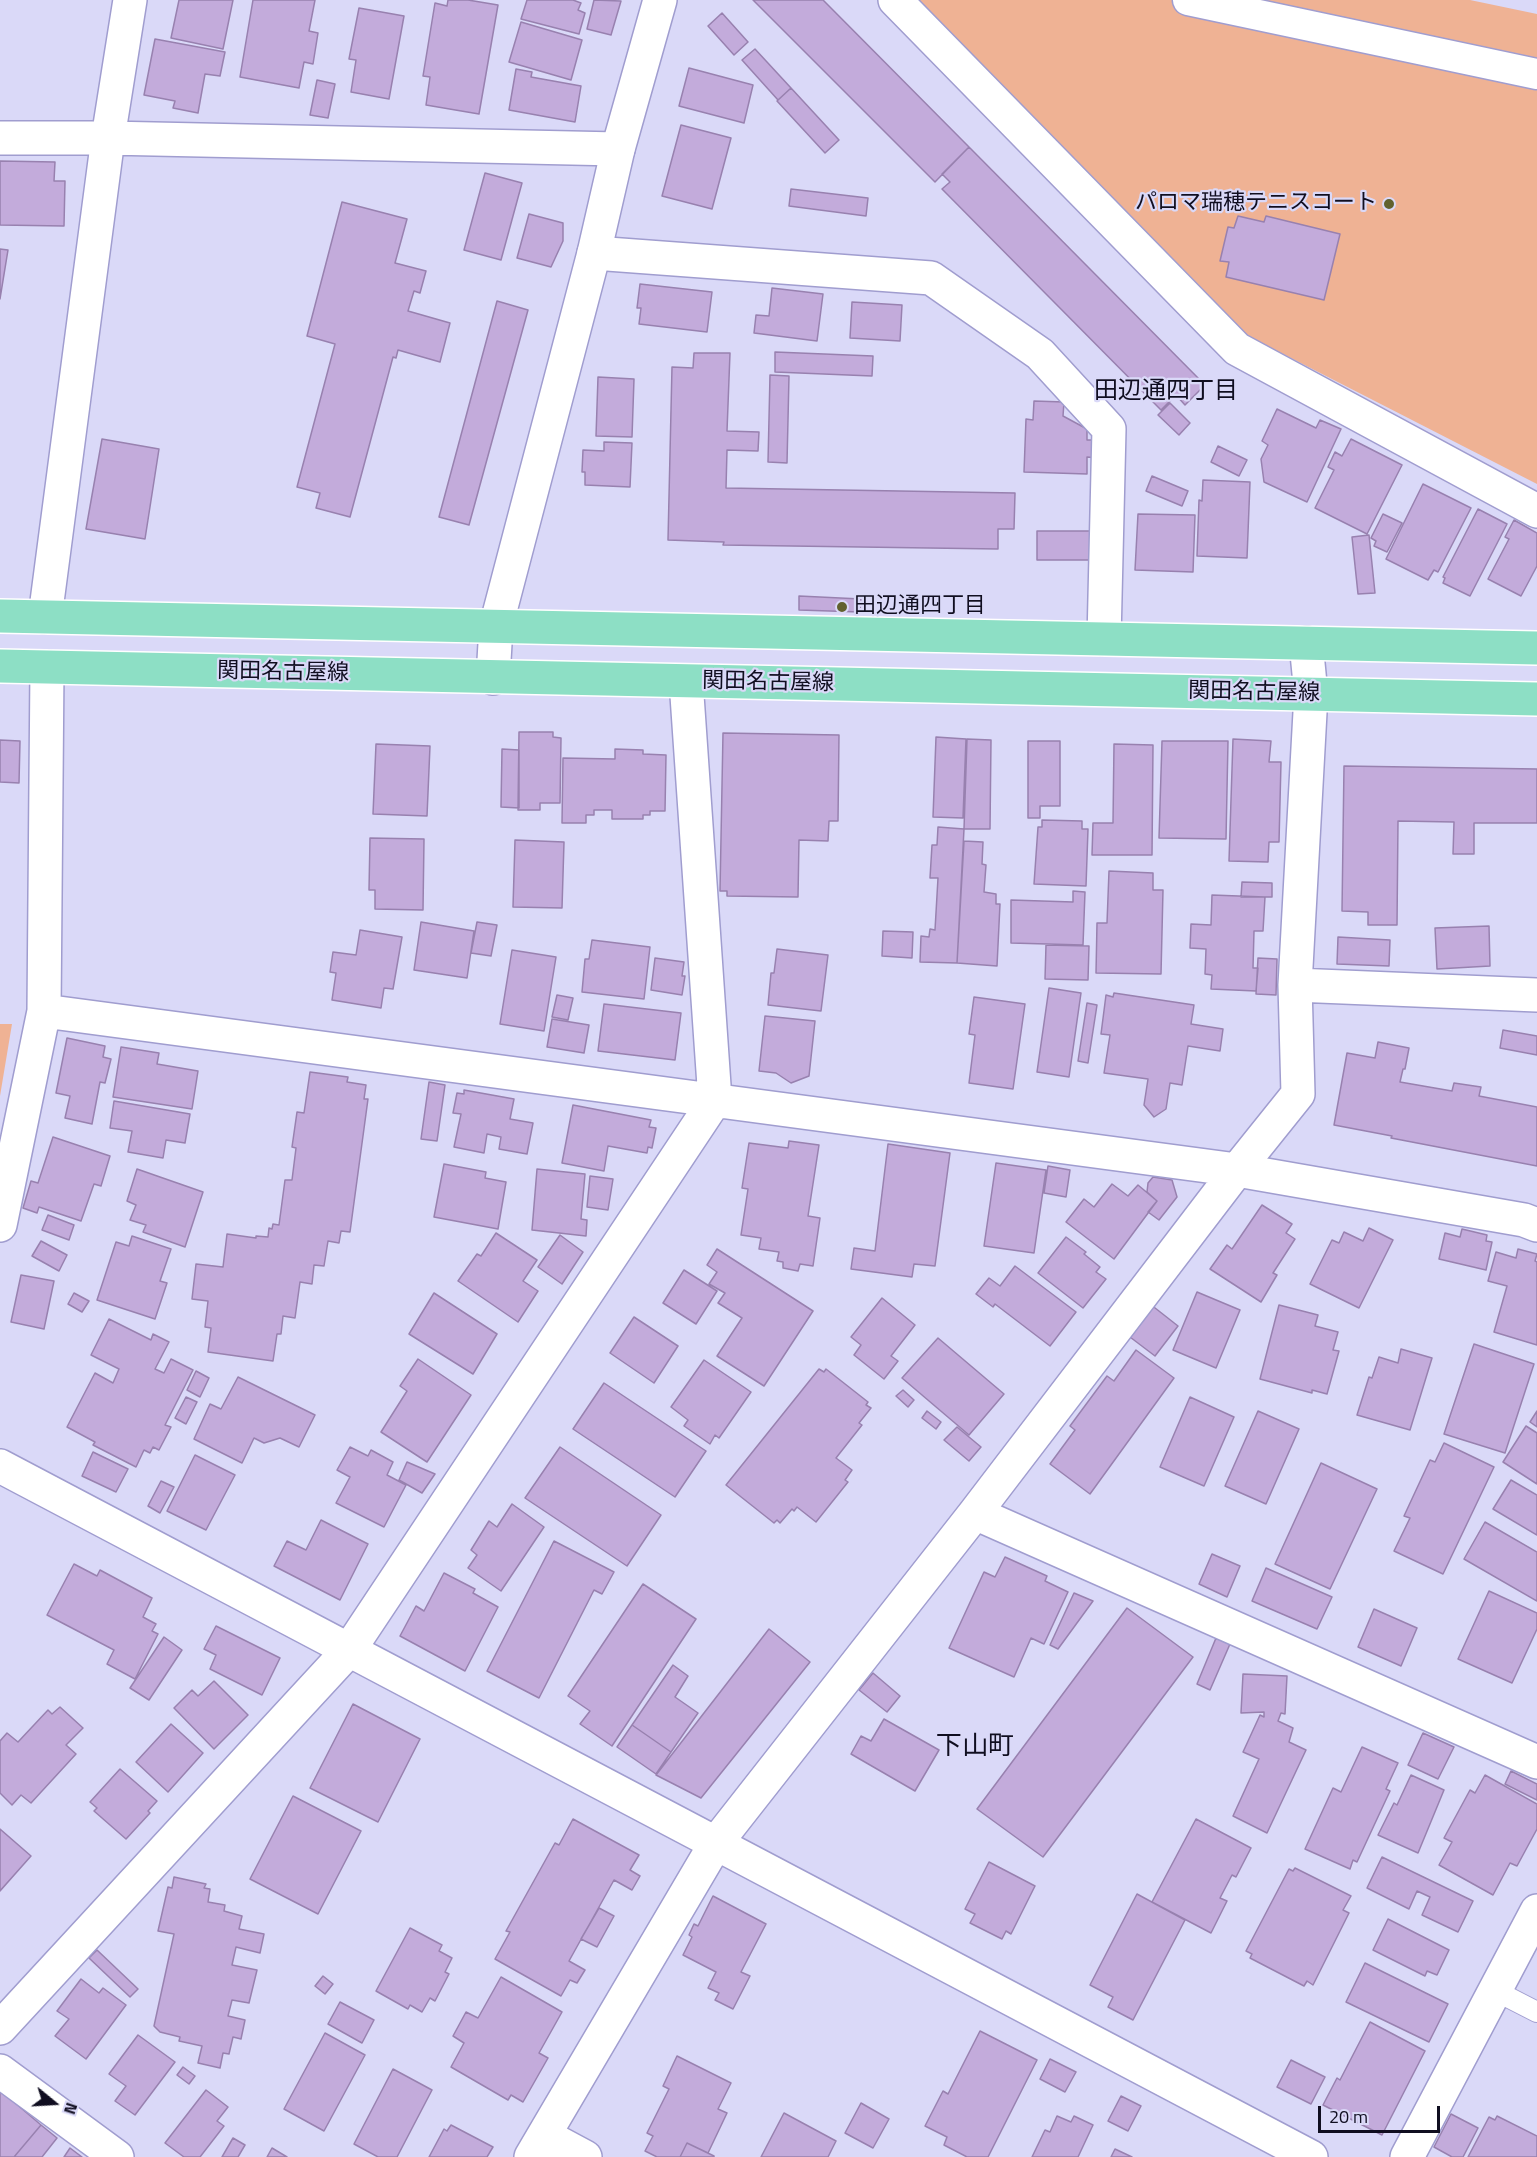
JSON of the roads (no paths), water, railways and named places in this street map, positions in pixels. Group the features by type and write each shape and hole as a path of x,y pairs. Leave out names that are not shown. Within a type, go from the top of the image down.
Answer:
{"main road":[{"path":"0,616 1537,648"},
{"name":"関田名古屋線","path":"0,666 1537,699"}],"street":[{"path":"45,616 108,138 130,0"},
{"path":"493,678 496,626 594,253 618,149 660,0"},
{"path":"895,0 1237,349 1537,511"},
{"path":"1188,0 1537,74"},
{"path":"0,138 108,138 618,149"},
{"path":"594,253 931,278 1040,354 1108,429 1104,639"},
{"path":"585,2157 537,2146 716,1843 975,1513 1237,1170 1298,1094 1295,985 1311,694 1306,643"},
{"path":"0,1225 44,1011 46,667"},
{"path":"0,2028 349,1650 714,1100 686,681"},
{"path":"1295,985 1537,995"},
{"path":"44,1011 1237,1170 1524,1220 1537,1225"},
{"path":"0,1466 1311,2157"},
{"path":"975,1513 1537,1762"},
{"path":"1407,2157 1537,1911"},
{"path":"0,2071 117,2157"}],"lane":[{"path":"1496,1991 1537,2012"}],"place":[{"name":"パロマ瑞穂テニスコート","path":"1389,204"},
{"name":"田辺通四丁目","path":"842,607"}],"district":[{"name":"田辺通四丁目","path":"1166,392"},
{"name":"下山町","path":"975,1748"}]}
